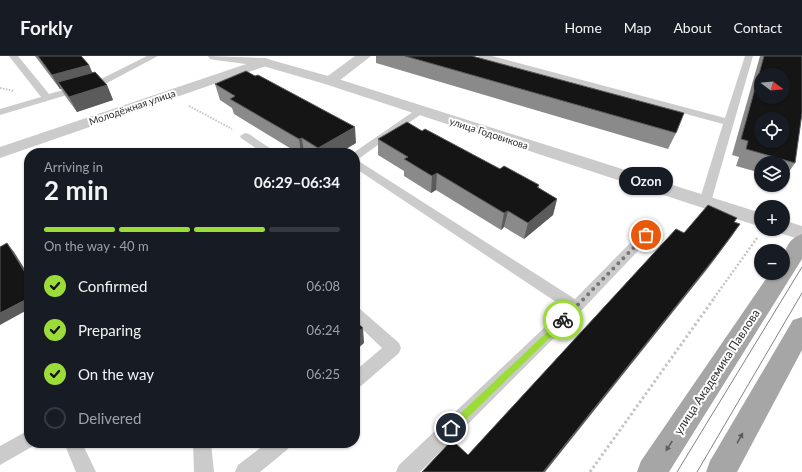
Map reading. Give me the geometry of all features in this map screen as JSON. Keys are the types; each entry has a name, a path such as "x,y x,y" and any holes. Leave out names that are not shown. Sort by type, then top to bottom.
{"main road":[{"name":"улица Академика Павлова","path":"790,260 802,242"},
{"name":"улица Академика Павлова","path":"652,472 777,280"},
{"path":"721,472 802,327"}],"street":[{"name":"улица Годовикова","path":"215,56 264,62 330,81 704,202 754,225"},
{"path":"330,81 364,56"},
{"name":"Молодёжная улица","path":"0,153 264,62"},
{"path":"790,229 802,233"}],"lane":[{"path":"13,56 46,97"},
{"path":"0,112 46,97 104,81 154,56"},
{"path":"482,56 729,122"},
{"path":"704,202 749,56"},
{"path":"360,152 420,110"},
{"path":"245,136 263,148"},
{"path":"360,166 576,307"},
{"path":"406,472 576,307 646,235"},
{"path":"360,318 393,348 360,377"},
{"path":"0,456 24,442"},
{"path":"75,448 86,472"},
{"path":"202,448 204,472"},
{"path":"245,472 276,448"}],"path":[{"path":"188,106 245,136"},
{"path":"590,472 754,236"}],"building":[{"path":"38,56 81,56 89,65 52,75"},
{"path":"405,56 472,56 684,113 676,133"},
{"path":"764,56 802,56 802,113 795,163 790,162 790,156 770,156 746,149 748,141 741,139 754,92 754,104 790,104 790,68 761,68"},
{"path":"246,71 255,76 258,75 355,127 318,148 302,138 299,139 230,99 235,96 215,84"},
{"path":"95,72 107,85 69,97 58,82"},
{"path":"407,122 422,131 425,129 500,169 504,166 539,185 537,187 557,199 528,223 508,211 504,213 437,173 432,176 404,159 408,157 378,139"},
{"path":"708,205 737,218 734,222 740,224 543,472 422,472 452,440 468,455 676,229 684,233"},
{"path":"7,243 24,271 24,301 0,313 0,247"}],"tram line":[{"path":"677,472 802,267"},
{"path":"697,472 802,293"}],"way so far":[{"path":"563,320 646,235"}],"place":[{"name":"Ozon","path":"646,235"}],"route":[{"path":"451,428 563,320"}]}
